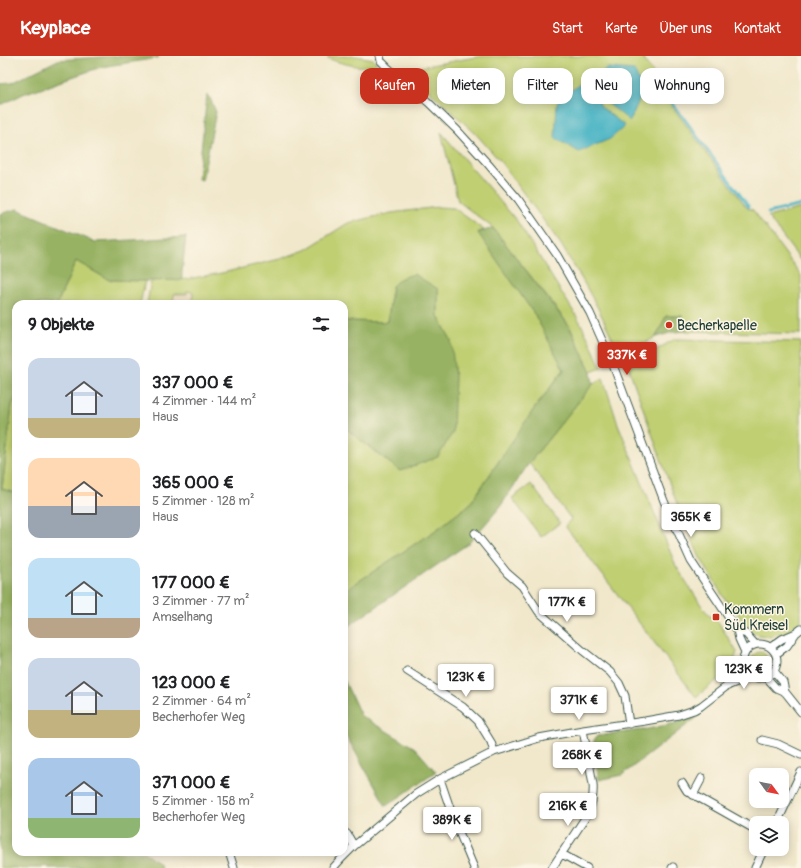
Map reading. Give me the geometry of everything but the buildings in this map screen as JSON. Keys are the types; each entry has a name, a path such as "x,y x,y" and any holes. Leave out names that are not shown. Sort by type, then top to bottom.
{"street":[{"path":"381,59 388,68 428,102 457,130 488,164 518,199 557,255 590,313 610,358 664,501 691,561 736,630 745,652"},
{"path":"475,533 507,573 522,586 539,612 582,650 610,672 619,683 625,696 629,724"},
{"path":"736,630 746,634 755,644"},
{"path":"771,647 782,639 798,631"},
{"path":"776,654 787,646 798,631"},
{"path":"761,643 771,647 776,654 777,663 774,672 766,677 757,678 748,674 743,661 745,652 748,648 755,644 761,643"},
{"path":"348,852 376,826 416,794 440,779 494,752 539,738 679,715 694,710 727,686 744,666"},
{"path":"407,671 463,708 478,721 491,742 494,752"},
{"path":"774,672 783,682 785,692 801,712"},
{"path":"727,686 739,681 748,674"},
{"path":"766,677 776,688 785,692"},
{"path":"552,868 589,812 592,803 593,784 583,730"},
{"path":"762,740 778,744 801,755"},
{"path":"780,816 801,772"},
{"path":"693,795 702,778"},
{"path":"440,779 454,820 474,868"},
{"path":"682,783 687,791 693,795 749,826"},
{"path":"348,836 354,846"},
{"path":"562,854 588,868"},
{"path":"231,856 234,868"},
{"path":"334,868 344,856"},
{"path":"755,868 761,856"}],"shaded area":[{"path":"187,291 193,291 193,300 173,300 174,294 187,294"}],"green space":[{"path":"114,56 159,56 158,58 101,67 23,94 0,104 0,84 12,83 58,60"},
{"path":"330,56 356,56 373,59 377,63 366,66 352,65 327,58"},
{"path":"482,56 641,56 650,68 640,68 640,104 673,104 672,106 747,208 753,210 801,275 801,334 687,331 682,316 666,316 656,337 620,355 599,310 560,243 500,161 475,133 443,104 505,104 505,68 437,68 437,98 429,91 429,68 420,67"},
{"path":"207,95 210,98 216,112 202,180 198,179"},
{"path":"441,132 517,221 580,322 601,368 591,372 569,325 493,228 458,201"},
{"path":"438,207 454,208 484,230 478,232 535,315 564,369 534,409 470,504 436,530 348,588 348,430 400,471 451,340 438,316 438,289 392,287 388,322 348,321 348,300 193,300 193,292 187,291 187,294 174,294 173,300 148,300 151,281 181,280 222,273 280,259 305,250 348,223 391,213"},
{"path":"801,208 801,261 768,217"},
{"path":"17,209 95,242 186,237 182,280 109,280 76,261 59,300 12,300 12,405 2,489 12,492 12,856 150,856 158,862 161,868 49,868 44,865 41,868 0,868 0,214"},
{"path":"493,228 569,326 591,373 593,384 529,463 500,507 469,543 348,626 348,588 436,530 470,504 534,409 564,370 535,315 478,233"},
{"path":"76,261 109,280 145,281 141,300 59,300"},
{"path":"414,274 438,289 438,316 451,340 455,377 453,432 438,457 400,471 348,430 348,321 388,322 392,286 401,278"},
{"path":"666,316 682,316 687,331 673,332 656,337"},
{"path":"675,339 801,342 801,621 782,636 780,633 770,637 753,632 724,598 699,556 674,496 628,366"},
{"path":"603,378 618,424 676,566 703,608 714,620 717,620 737,652 731,669 696,697 565,526 571,519 529,463 593,384"},
{"path":"12,405 12,492 2,489"},
{"path":"531,484 560,523 541,537 512,498"},
{"path":"757,652 763,652 768,657 766,666 763,668 757,668 752,663 752,657"},
{"path":"348,688 361,716 415,748 436,772 386,806 348,739"},
{"path":"695,715 696,718 622,775 599,780 594,752 594,740 597,736 648,729 676,723"}],"water":[{"path":"632,70 634,70 640,84 640,98 630,121 609,104 632,104"},
{"path":"581,82 581,104 600,104 601,107 625,126 610,139 579,152 555,138 557,104 573,104 573,89"}],"waterway":[{"path":"673,104 749,207"},
{"path":"768,213 801,205"}],"place":[{"name":"Becherkapelle","path":"669,325"},
{"name":"Kommern Süd Kreisel","path":"716,617"}]}
